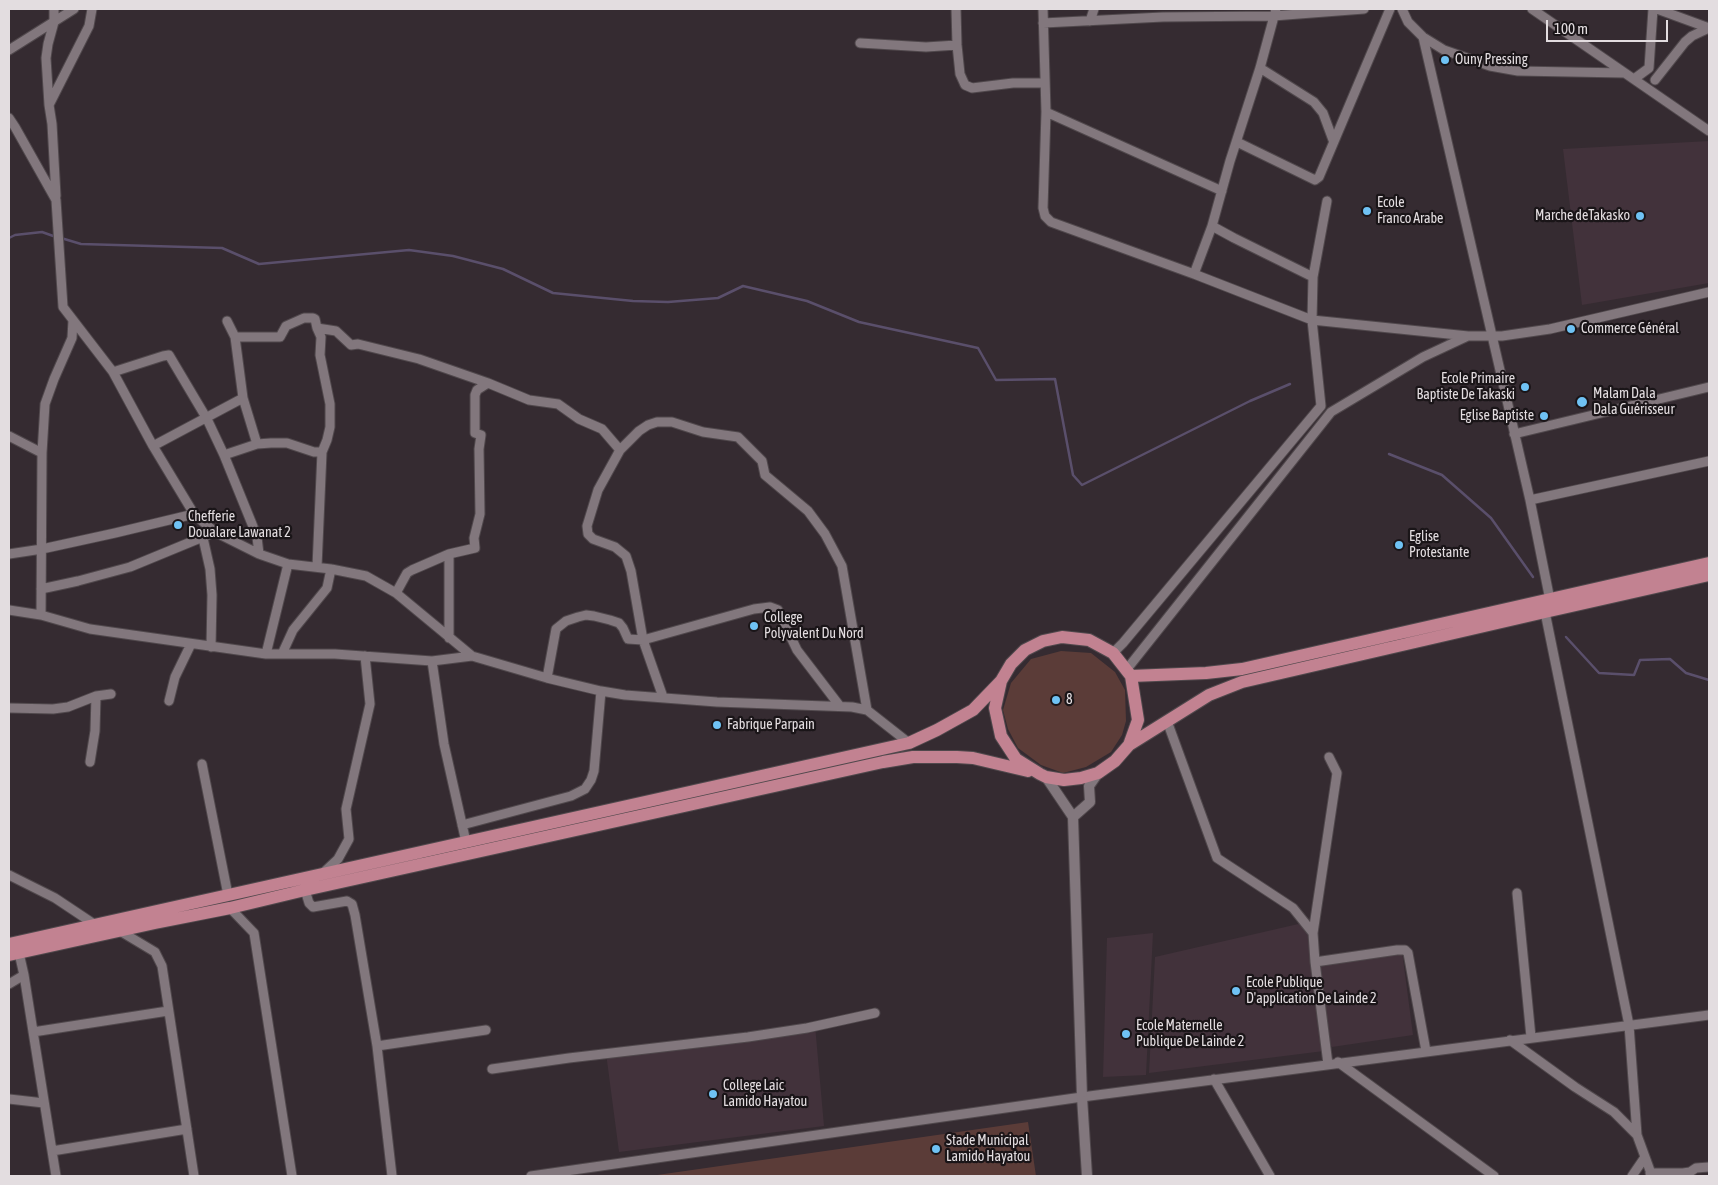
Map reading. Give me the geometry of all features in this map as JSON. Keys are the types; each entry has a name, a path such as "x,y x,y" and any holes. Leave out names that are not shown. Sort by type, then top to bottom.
{"main road":[{"path":"14,954 230,908 913,756 973,758 1064,780 1081,778 1098,773 1115,761 1129,745 1209,695 1242,682 1709,564"},
{"path":"1129,672 1206,673 1242,669 1547,606 1709,575"},
{"path":"9,944 909,743 973,710 1001,681 1011,664 1026,650 1043,641 1062,637 1089,640 1113,653 1129,672 1138,720 1129,745"},
{"path":"1001,681 995,708 1001,736 1016,759 1043,776"}],"street":[{"path":"54,9 54,22 46,58 63,307 113,372 153,446 194,514 214,532 259,554 288,564 331,569 366,576 420,611 472,656 547,678 601,691 717,702 839,706 867,710 909,743"},
{"path":"9,50 74,9"},
{"path":"49,105 89,26 92,9"},
{"path":"956,9 960,74 965,85 972,88 1013,83 1045,83"},
{"path":"1043,9 1046,112 1042,194 1045,216 1052,222 1312,320 1468,336 1522,334 1709,292"},
{"path":"1090,20 1094,9"},
{"path":"1043,23 1165,13 1364,9"},
{"path":"1237,142 1315,180 1322,172 1333,140 1390,9"},
{"path":"1402,9 1408,22 1424,37 1444,50 1490,66 1518,71 1624,73"},
{"path":"1532,9 1709,131"},
{"path":"1653,9 1650,68 1662,99"},
{"path":"1657,9 1709,28"},
{"path":"1194,274 1212,226 1230,161 1260,68 1274,12"},
{"path":"1654,80 1685,42 1692,36 1709,28"},
{"path":"1424,37 1530,500 1547,606 1629,1025 1637,1135 1651,1174 1683,1173 1690,1172 1696,1168 1709,1167"},
{"path":"860,44 926,47 957,45"},
{"path":"1260,68 1314,102 1323,113 1333,140"},
{"path":"1634,79 1650,68"},
{"path":"1046,112 1222,191"},
{"path":"9,118 56,200"},
{"path":"1113,653 1321,406 1312,320 1313,278 1327,201"},
{"path":"1212,226 1313,278"},
{"path":"235,337 280,337 286,326 310,317 315,319 321,337 320,355 330,404 330,427 322,452 317,568"},
{"path":"41,615 42,453 45,404 72,338 73,320"},
{"path":"227,321 235,337 243,398 257,444"},
{"path":"317,328 336,331 351,344 358,344 419,360 488,383 529,400 558,404 579,419 602,430 620,450"},
{"path":"1129,672 1331,412 1422,358 1468,336"},
{"path":"113,372 170,355 207,419 224,455 257,537 259,554"},
{"path":"396,594 407,573 412,570 450,554 475,548 474,538 480,514 478,449 481,435 475,433 475,395 476,390 488,383"},
{"path":"1514,434 1709,387"},
{"path":"153,446 207,419 243,398"},
{"path":"663,697 643,640 631,571 626,556 614,546 593,539 588,534 587,526 598,490 620,450 639,431 648,425 657,422 672,422 703,432 738,437 762,460 765,474 808,511 825,534 842,566 867,710"},
{"path":"9,436 42,453"},
{"path":"224,455 257,444 287,443 314,452 322,452"},
{"path":"1530,500 1709,461"},
{"path":"9,554 115,534 194,514"},
{"path":"41,589 130,567 214,532"},
{"path":"203,538 211,578 211,647"},
{"path":"449,638 450,554"},
{"path":"266,654 288,564"},
{"path":"282,654 293,630 327,588 331,569"},
{"path":"547,678 556,629 566,621 586,615 594,616 619,623 630,640 643,640 762,607 770,607 778,610 797,650 839,706"},
{"path":"9,610 41,615 90,629 266,654 364,656 432,662 472,656"},
{"path":"169,701 175,677 192,644"},
{"path":"323,874 338,858 349,839 346,809 370,704 364,656"},
{"path":"432,662 444,744 466,842"},
{"path":"462,825 571,796 585,790 594,771 601,691"},
{"path":"9,708 53,709 68,707 96,696 111,694"},
{"path":"90,762 95,731 96,696"},
{"path":"1168,722 1216,858 1293,908 1313,933"},
{"path":"1328,1064 1313,933 1337,773 1329,757"},
{"path":"202,764 228,894"},
{"path":"1073,817 1090,802 1089,786 1098,773"},
{"path":"1043,776 1073,817 1082,1097 1087,1176"},
{"path":"9,876 55,898 94,924"},
{"path":"306,890 308,903 313,907 347,901 352,904 377,1046 392,1176"},
{"path":"1517,893 1531,1037"},
{"path":"230,908 254,933 292,1176"},
{"path":"120,931 155,952 162,966 194,1176"},
{"path":"1315,962 1405,950 1408,953 1426,1051"},
{"path":"14,954 24,975 56,1176"},
{"path":"9,984 24,975"},
{"path":"33,1032 168,1011"},
{"path":"492,1070 570,1058 748,1037 807,1028 875,1013"},
{"path":"532,1176 1082,1097 1338,1062 1709,1015"},
{"path":"377,1046 486,1030"},
{"path":"1510,1040 1575,1087 1614,1112 1637,1135"},
{"path":"1338,1062 1494,1176"},
{"path":"1214,1079 1270,1176"},
{"path":"9,1100 44,1103"},
{"path":"52,1151 187,1129"},
{"path":"1632,1176 1645,1157"}],"shaded area":[{"name":"Marche deTakasko","path":"1709,141 1709,283 1582,305 1563,149"},
{"path":"1061,651 1091,653 1115,672 1125,690 1126,721 1122,735 1111,752 1086,767 1063,773 1041,765 1018,748 1008,729 1003,710 1011,683 1031,659"},
{"path":"1307,922 1324,1051 1149,1073 1155,957"},
{"path":"1153,933 1146,1075 1103,1077 1107,938"},
{"path":"1402,951 1413,1035 1332,1047 1327,1040 1318,965"},
{"path":"815,1025 824,1126 619,1152 606,1053"},
{"name":"Stade Municipal Lamido Hayatou","path":"1028,1122 1036,1176 650,1176"}],"waterway":[{"path":"9,238 15,235 42,232 56,237"},
{"path":"61,238 81,244 222,248 259,264 409,250 453,256 503,269 553,293 633,301 668,302 718,298 743,286 807,301 859,322 978,348 996,380 1055,379 1073,475 1082,485 1250,401 1290,384"},
{"path":"1389,454 1442,475 1491,518 1533,577"},
{"path":"1566,637 1599,673 1634,675 1640,660 1670,659 1686,673 1709,680"}],"place":[{"name":"Ouny Pressing","path":"1445,60"},
{"name":"Ecole Franco Arabe","path":"1367,211"},
{"name":"Marche deTakasko","path":"1640,216"},
{"name":"Commerce Général","path":"1571,329"},
{"name":"Ecole Primaire Baptiste De Takaski","path":"1525,387"},
{"name":"Malam Dala Dala Guérisseur","path":"1582,402"},
{"name":"Eglise Baptiste","path":"1544,416"},
{"name":"Chefferie Doualare Lawanat 2","path":"178,525"},
{"name":"Eglise Protestante","path":"1399,545"},
{"name":"College Polyvalent Du Nord","path":"754,626"},
{"name":"8","path":"1056,700"},
{"name":"Fabrique Parpain","path":"717,725"},
{"name":"Ecole Publique D'application De Lainde 2","path":"1236,991"},
{"name":"Ecole Maternelle Publique De Lainde 2","path":"1126,1034"},
{"name":"College Laic Lamido Hayatou","path":"713,1094"},
{"name":"Stade Municipal Lamido Hayatou","path":"936,1149"}]}
